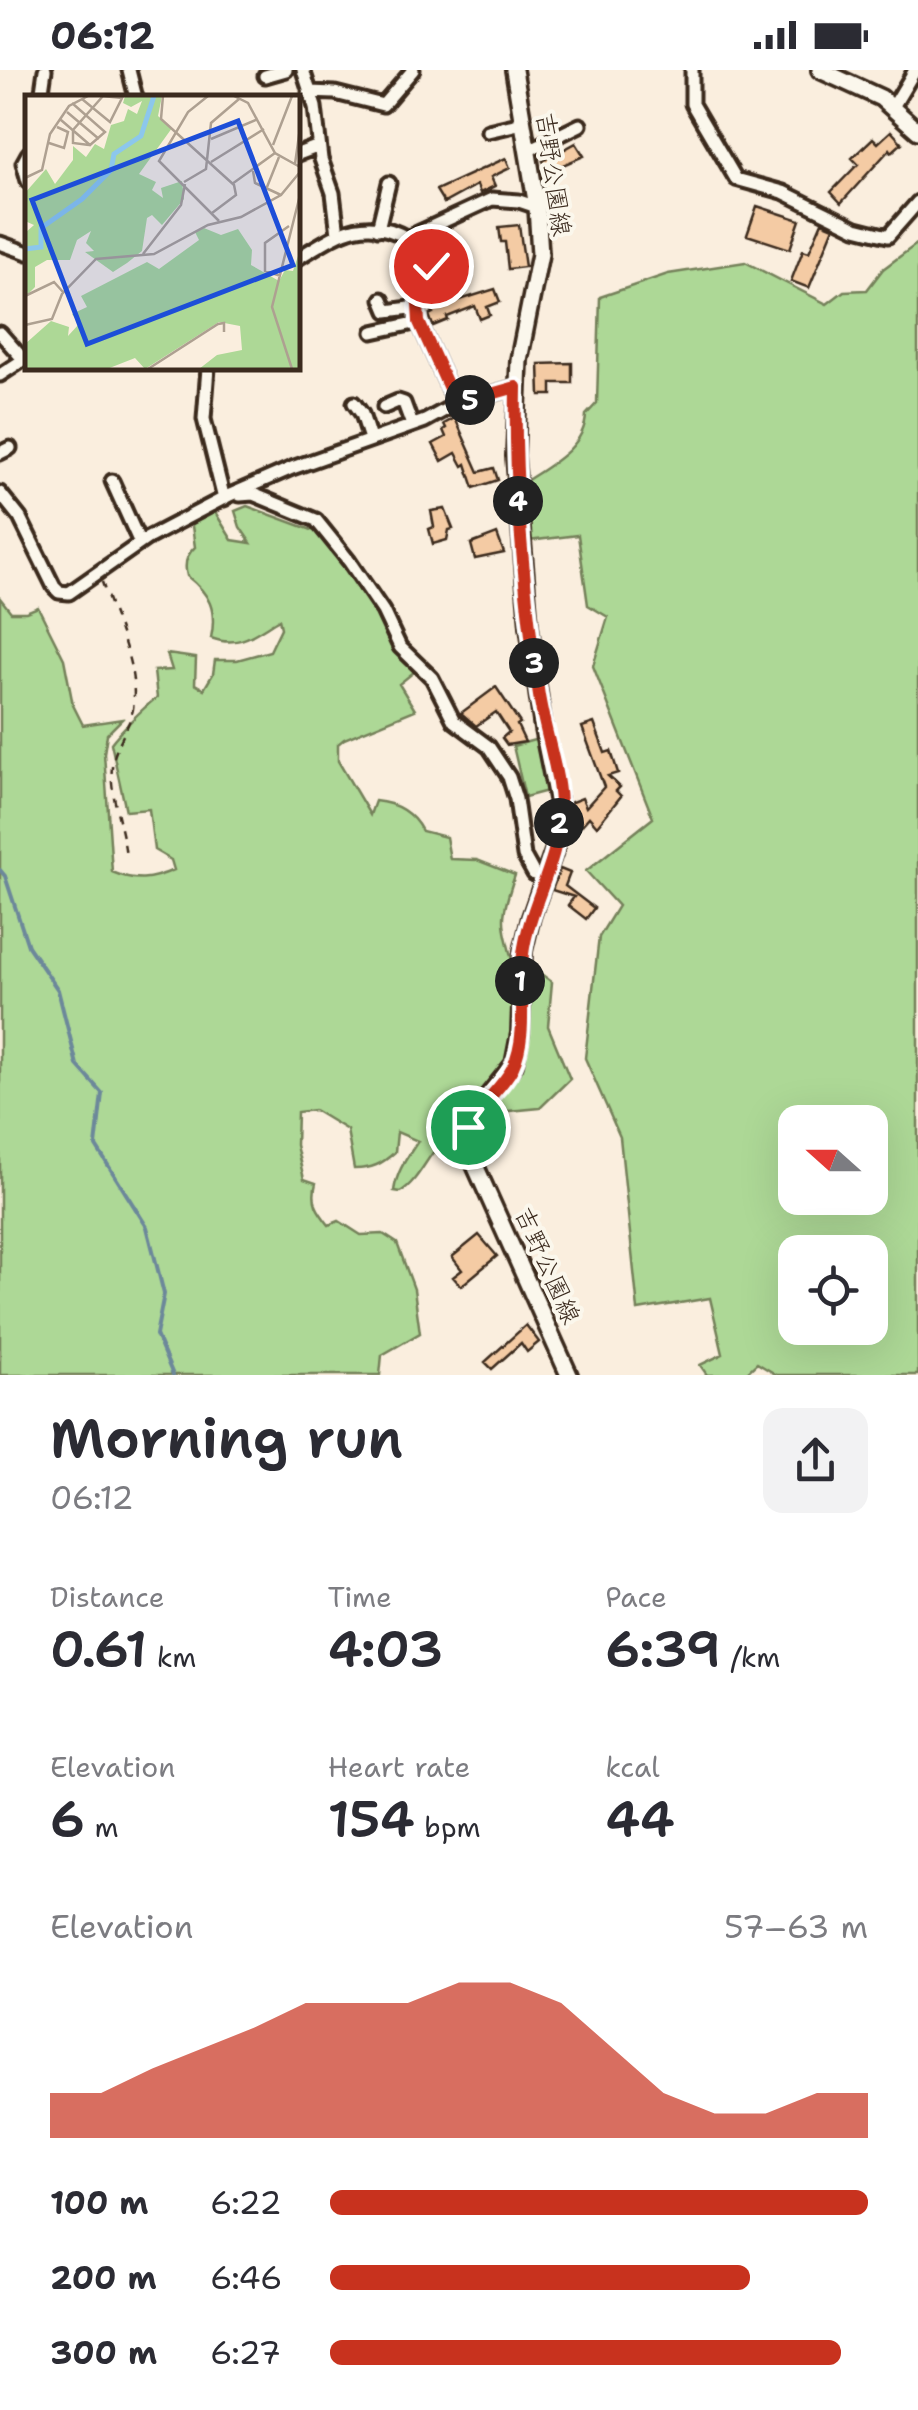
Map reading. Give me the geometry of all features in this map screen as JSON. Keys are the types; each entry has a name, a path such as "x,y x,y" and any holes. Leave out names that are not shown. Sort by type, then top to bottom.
{"main road":[{"name":"吉野公園線","path":"514,70 537,207 540,254 516,387 515,456 529,626 544,729 560,798 559,828 523,950 520,1033 514,1064 474,1115 465,1143 569,1375"},
{"path":"820,70 868,90 918,131"}],"street":[{"path":"41,95 45,70"},
{"path":"130,70 135,95"},
{"path":"265,76 286,70"},
{"path":"303,70 315,107 319,146 333,192 338,234"},
{"path":"309,92 336,93 383,105 413,70"},
{"path":"692,70 692,104 736,179 783,192 856,228 888,236 918,202"},
{"path":"893,107 915,70"},
{"path":"488,131 523,122"},
{"path":"528,151 580,125"},
{"path":"300,153 319,146"},
{"path":"378,229 389,183"},
{"path":"407,238 492,199 537,207"},
{"path":"300,257 350,227 378,229 407,238 415,251 419,322 456,404"},
{"path":"0,243 25,253"},
{"path":"416,272 436,264"},
{"path":"382,299 388,312 418,308"},
{"path":"372,332 419,322"},
{"path":"0,333 25,358 0,375"},
{"path":"208,370 204,419 227,497"},
{"path":"0,493 20,518 58,592 69,593 140,543 227,497 456,404 516,387"},
{"path":"384,407 398,401 404,403 412,425"},
{"path":"354,403 370,439"},
{"path":"112,481 140,543"},
{"path":"227,497 253,494 316,520 383,611 400,647 432,678 454,721 488,747 509,776 524,856 534,874 546,880"}],"path":[{"path":"98,572 128,658 133,688 132,711 112,763 112,786 126,858"}],"green space":[{"path":"918,243 918,1375 777,1375 757,1363 744,1375 707,1375 700,1365 723,1354 710,1298 638,1310 620,1137 585,1058 599,937 618,906 586,871 653,818 593,666 608,617 588,605 578,535 528,541 523,483 572,447 586,415 597,403 600,297 668,274 745,262 827,304 844,291 867,290 883,269"},
{"path":"247,506 320,533 332,551 356,573 414,672 399,684 415,710 344,739 338,744 338,761 370,815 375,801 396,806 422,831 446,837 450,859 477,860 515,875 504,922 514,969 537,971 552,982 548,1026 570,1079 540,1108 467,1115 400,1192 394,1191 397,1177 418,1141 397,1132 395,1152 381,1163 354,1169 347,1130 314,1110 297,1112 296,1145 304,1179 316,1183 315,1201 321,1215 329,1225 339,1221 361,1235 383,1234 397,1243 414,1289 420,1333 382,1355 380,1375 0,1375 0,598 11,612 38,607 64,659 73,705 83,725 122,719 107,734 104,753 112,872 150,878 174,870 171,860 154,850 149,809 126,811 111,743 157,698 154,671 172,670 167,654 196,658 195,684 204,689 213,674 215,660 237,660 270,651 281,628 279,619 239,641 211,638 210,603 186,572 188,557 195,547 191,519 212,507 232,540 251,543 235,511"},
{"path":"538,739 551,790 525,797 513,746"}],"building":[{"path":"891,131 902,143 892,152 890,149 841,203 831,192 858,164 852,158 873,138 878,143"},
{"path":"576,143 584,156 549,171 543,161"},
{"path":"506,158 510,168 491,177 495,186 480,193 477,185 444,203 436,190"},
{"path":"757,206 800,220 790,249 747,235"},
{"path":"822,222 834,227 809,288 791,281 803,250 809,252"},
{"path":"519,225 525,267 508,269 499,227"},
{"path":"495,289 500,302 487,307 490,315 480,319 475,306 433,326 431,309"},
{"path":"572,363 572,383 552,383 552,395 540,395 539,364"},
{"path":"455,418 479,472 494,468 498,480 474,488 466,464 463,466 456,453 442,461 433,444 446,437 444,424"},
{"path":"445,509 453,529 449,530 447,540 433,544 429,529 434,527 431,511"},
{"path":"497,534 504,553 475,559 471,544"},
{"path":"496,687 520,723 517,725 525,742 507,745 502,738 509,732 496,712 476,726 461,713"},
{"path":"594,723 605,753 611,751 618,773 608,776 620,787 616,791 621,796 597,826 589,817 582,825 569,803 582,798 586,807 604,787 582,727"},
{"path":"560,869 570,873 565,886 594,908 586,919 568,905 574,897 552,890"},
{"path":"479,1235 497,1256 461,1286 453,1277 462,1270 452,1257"},
{"path":"526,1325 539,1342 527,1352 521,1343 492,1369 485,1362"}],"waterway":[{"path":"0,870 28,946 58,990 77,1065 102,1093 96,1146 147,1227 164,1294 156,1335 173,1375"}],"route":[{"path":"431,266 416,272 419,322 456,404 516,387 518,516 529,626 544,729 560,798 556,848 530,918 523,950 518,1051 507,1076 468,1127"}]}
